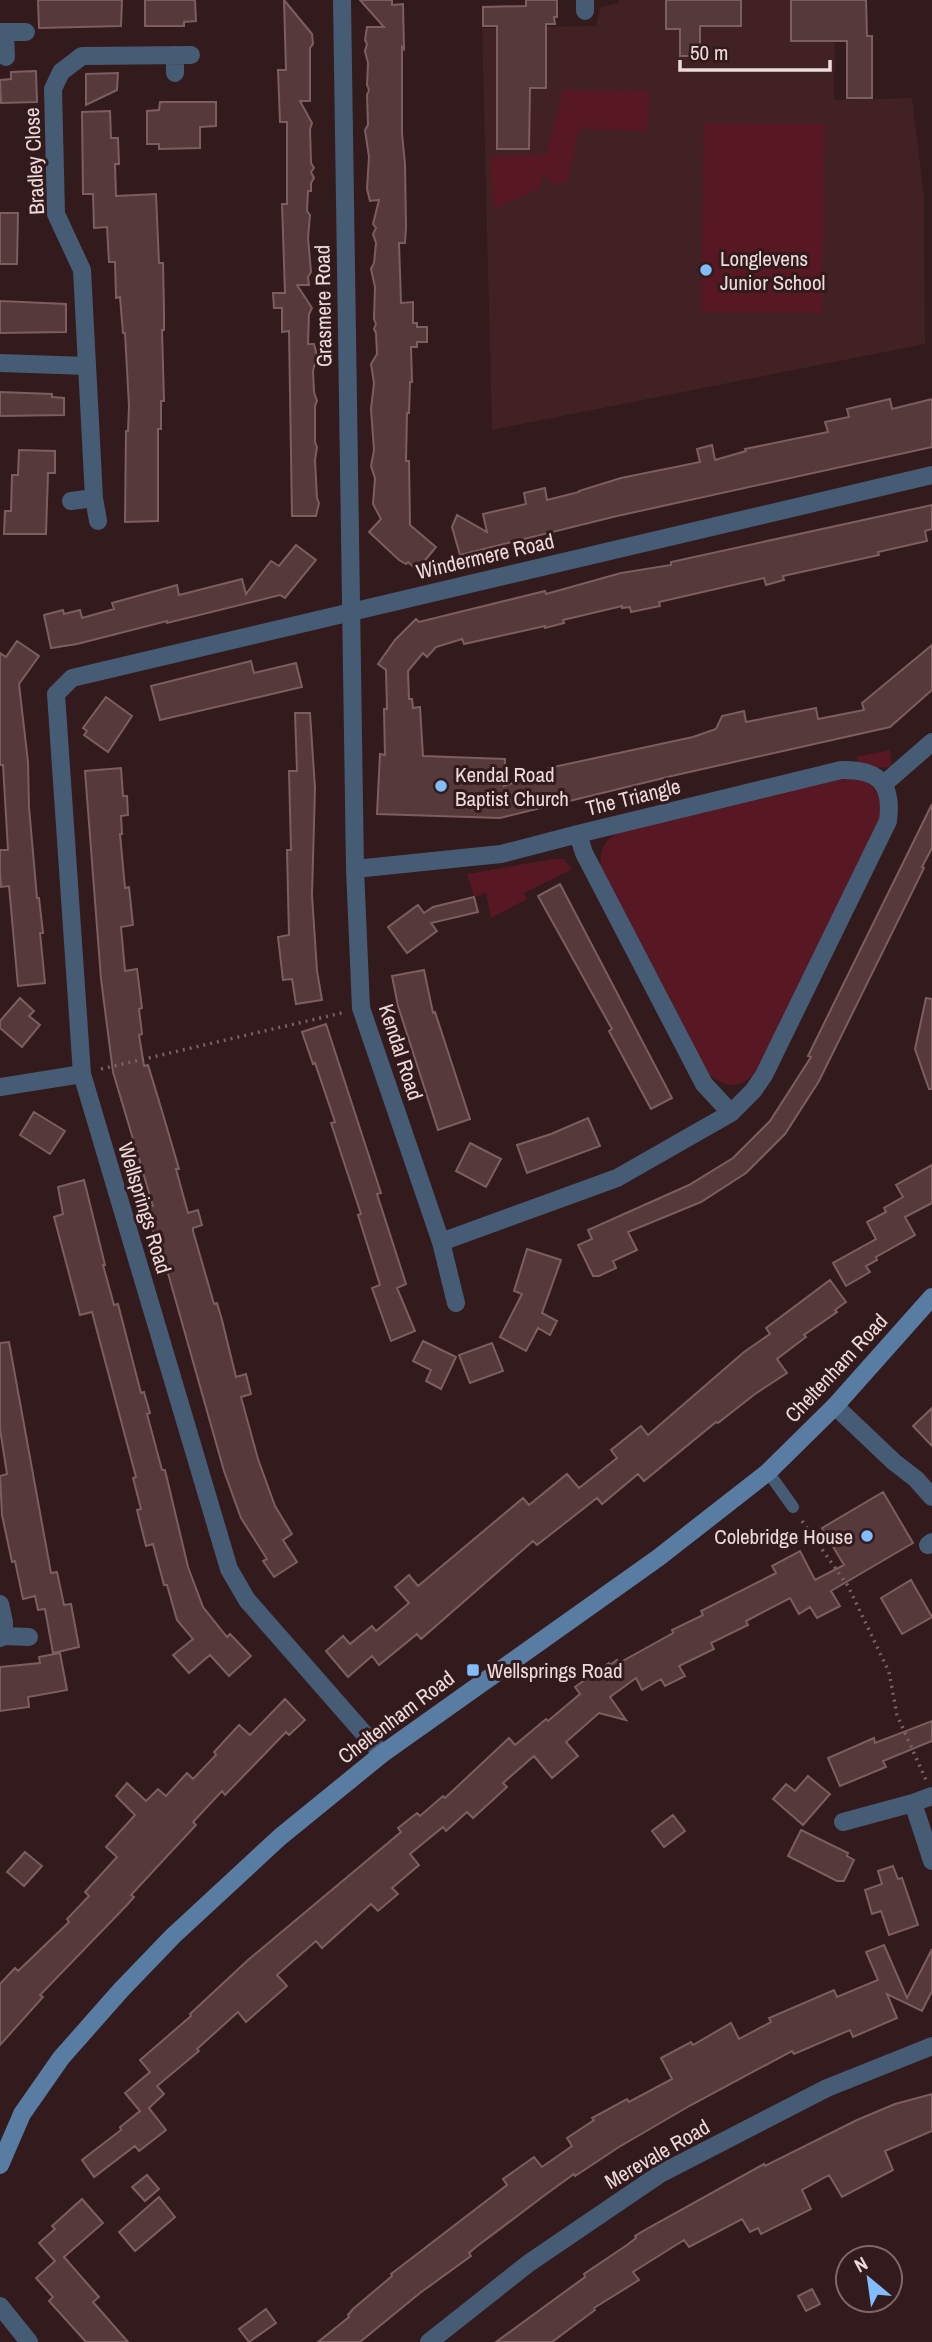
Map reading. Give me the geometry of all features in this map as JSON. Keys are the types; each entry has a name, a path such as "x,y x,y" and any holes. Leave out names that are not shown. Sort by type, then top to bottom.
{"main road":[{"name":"Cheltenham Road","path":"0,2165 22,2114 53,2070 121,1990 173,1936 280,1837 382,1754 658,1558 768,1472 835,1406 932,1297"}],"street":[{"name":"Grasmere Road","path":"342,0 351,611"},
{"path":"6,57 3,32 26,32"},
{"name":"Bradley Close","path":"98,521 94,498 82,270 56,214 53,89 61,72 82,56 183,55 175,73"},
{"path":"0,363 87,366"},
{"name":"Windermere Road","path":"56,694 72,678 932,475"},
{"path":"71,501 94,498"},
{"name":"Kendal Road","path":"351,611 355,869 361,1008 441,1242 456,1303"},
{"name":"Wellsprings Road","path":"56,694 82,1074 229,1569 247,1600 382,1754"},
{"path":"441,1242 617,1178 731,1113 753,1091 764,1075 888,821 890,804 885,783 932,742"},
{"name":"The Triangle","path":"731,1113 704,1084 584,853 578,834 841,770 857,769 885,783"},
{"path":"355,869 501,854 578,834"},
{"path":"0,1087 82,1074"},
{"path":"835,1406 894,1462 916,1479 932,1497"},
{"path":"0,1604 4,1622 2,1637 29,1637"},
{"path":"843,1822 913,1803 930,1790"},
{"path":"913,1803 932,1861"},
{"name":"Merevale Road","path":"429,2342 528,2263 660,2174 827,2088 932,2046"},
{"path":"0,2306 29,2342"}],"lane":[{"path":"768,1472 793,1507"}],"path":[{"path":"82,1074 361,1008"},
{"path":"793,1507 848,1586 889,1672 897,1715 930,1790"}],"shaded area":[{"name":"Longlevens Junior School","path":"619,0 835,0 834,100 912,98 924,196 925,344 492,430 482,28 596,26 601,7 619,3"},
{"path":"563,90 649,91 648,131 579,129 567,183 554,184 542,173 540,188 494,209 490,157 546,154"},
{"path":"704,123 825,124 822,313 701,312"},
{"path":"890,750 892,767 876,768 858,762 856,757"},
{"path":"845,777 863,781 875,789 880,803 879,822 763,1063 743,1082 736,1085 722,1083 705,1071 601,869 604,845 622,830"},
{"path":"564,859 572,869 524,893 527,899 491,918 486,893 474,897 467,874"}],"building":[{"path":"38,0 122,0 121,26 39,28"},
{"path":"145,0 195,0 196,21 184,22 184,26 145,26"},
{"path":"284,0 312,34 313,44 310,48 310,101 300,101 312,123 311,163 314,168 311,172 314,178 311,191 308,191 307,211 310,215 308,238 311,272 308,277 309,285 297,285 312,308 309,314 308,344 314,344 317,356 313,371 317,401 315,460 319,503 316,516 292,516 289,331 282,332 282,308 274,308 273,293 285,293 282,204 287,204 287,122 280,122 278,70 286,70"},
{"path":"360,0 392,0 392,5 403,4 402,133 406,227 405,243 399,243 401,303 413,302 413,323 417,323 417,327 427,327 427,342 417,342 417,347 411,347 412,382 407,413 406,461 409,461 410,525 436,547 417,570 408,562 406,564 399,560 369,532 381,519 373,504 375,478 371,466 374,450 371,409 374,383 371,364 377,354 374,329 375,287 371,269 376,243 373,234 376,228 373,224 379,200 370,201 367,189 369,157 365,130 368,125 369,90 365,40 367,27 384,27"},
{"path":"526,0 557,0 555,24 546,24 546,88 530,88 529,149 497,149 497,26 483,26 483,7 526,6"},
{"path":"666,0 741,0 741,26 700,26 700,56 680,56 680,29 666,29"},
{"path":"791,0 866,0 867,36 872,36 872,98 847,98 847,41 791,41"},
{"path":"36,71 37,102 1,103 0,80 11,79 11,72"},
{"path":"118,73 117,90 86,105 86,74"},
{"path":"160,102 216,102 216,126 200,127 200,148 159,149 159,144 147,144 147,111 159,110"},
{"path":"110,111 111,138 118,138 119,164 115,164 116,196 156,194 159,263 163,263 164,309 164,401 161,401 161,429 158,429 158,521 125,522 126,431 129,406 125,333 120,297 116,298 115,262 109,262 107,227 94,228 93,194 83,194 82,112"},
{"path":"0,213 18,213 17,264 0,264"},
{"path":"0,301 66,304 66,332 0,333"},
{"path":"0,392 52,394 52,397 64,398 64,415 0,416"},
{"path":"890,399 892,409 932,399 932,447 617,516 460,555 452,527 457,515 487,532 483,514 526,504 524,493 545,488 547,500 621,478 700,462 697,449 712,445 715,460 746,451 745,449 828,432 825,422 849,417 847,409"},
{"path":"19,450 55,451 55,473 48,473 46,534 4,534 5,511 11,511 12,475 18,475"},
{"path":"932,505 932,529 925,531 927,541 878,552 879,555 783,576 784,580 766,585 764,578 659,602 660,606 631,612 630,607 622,606 563,620 564,623 545,628 464,644 462,639 436,647 427,657 423,653 408,671 409,699 412,699 413,708 420,707 423,756 505,759 504,786 550,771 549,768 693,737 716,729 722,716 744,711 746,722 816,708 818,719 864,710 862,703 932,645 932,690 890,727 500,818 377,814 380,754 385,755 384,709 387,709 386,670 378,664 395,640 416,619 419,622 545,591 546,594 621,573 671,565 671,562"},
{"path":"296,545 316,560 285,598 280,595 51,648 44,615 63,610 64,614 80,610 82,618 114,609 112,603 177,585 179,595 242,579 246,594 271,561 279,566"},
{"path":"17,641 39,656 19,684 28,762 37,898 43,933 40,933 45,983 18,986 9,886 1,887 0,871 0,850 8,850 3,765 0,765 0,653 6,657"},
{"path":"251,661 254,673 296,663 302,687 160,720 151,686"},
{"path":"106,697 132,716 108,752 84,735 87,731 83,728"},
{"path":"295,713 310,713 315,788 312,895 317,971 322,1000 296,1004 292,979 283,980 278,937 289,935 289,771 297,771"},
{"path":"121,768 123,796 127,796 128,815 121,816 120,834 125,888 129,887 133,925 121,927 125,971 137,969 142,1008 139,1009 142,1034 139,1035 144,1066 148,1065 162,1111 179,1169 176,1169 188,1213 198,1210 202,1225 193,1228 193,1231 214,1304 217,1303 236,1377 246,1374 251,1394 241,1397 258,1459 275,1506 292,1534 283,1540 297,1562 274,1577 263,1561 267,1559 241,1518 224,1471 158,1238 156,1239 151,1225 154,1224 149,1207 153,1206 113,1072 101,979 85,771"},
{"path":"932,804 932,848 922,867 924,868 819,1081 785,1134 746,1173 701,1202 628,1232 637,1250 613,1261 616,1268 593,1276 578,1245 592,1239 588,1230 689,1185 733,1158 770,1121 811,1057 808,1056"},
{"path":"560,884 672,1098 651,1109 609,1031 612,1029 538,896"},
{"path":"474,897 478,912 431,923 437,931 407,953 388,927 418,905 424,913 433,907"},
{"path":"424,970 433,1013 435,1012 470,1119 438,1130 398,1006 392,976"},
{"path":"20,998 34,1011 29,1016 40,1025 22,1047 0,1028 0,1021"},
{"path":"926,998 932,999 932,1089 929,1089 915,1049"},
{"path":"326,1024 381,1193 377,1194 406,1284 397,1288 415,1331 391,1341 372,1288 380,1285 358,1215 361,1214 331,1123 335,1122 302,1032"},
{"path":"34,1112 65,1131 50,1154 20,1135"},
{"path":"588,1118 600,1146 527,1173 517,1145"},
{"path":"470,1143 501,1159 486,1187 456,1171"},
{"path":"932,1165 932,1203 905,1217 915,1235 876,1257 877,1260 866,1266 870,1272 846,1286 833,1263 876,1239 867,1222 886,1212 884,1208 903,1197 896,1185"},
{"path":"84,1180 103,1265 114,1305 118,1304 141,1393 144,1392 150,1413 147,1414 162,1470 165,1470 188,1567 203,1607 227,1637 230,1634 251,1656 229,1676 210,1655 189,1673 173,1655 193,1639 177,1620 153,1544 146,1546 137,1510 141,1509 133,1478 136,1477 92,1312 80,1315 54,1217 63,1214 58,1187"},
{"path":"527,1249 561,1260 542,1313 557,1321 550,1335 538,1328 526,1351 500,1337 522,1294 514,1291"},
{"path":"830,1280 846,1302 777,1359 787,1373 716,1422 644,1481 638,1474 602,1504 597,1498 537,1545 533,1541 421,1639 417,1634 379,1665 372,1656 348,1677 326,1651 343,1636 350,1644 372,1626 376,1631 409,1603 395,1587 409,1575 418,1586 523,1498 529,1505 567,1474 579,1488 617,1458 611,1450 641,1426 648,1435 744,1352 770,1334 766,1328"},
{"path":"423,1341 456,1357 441,1389 426,1381 431,1370 413,1361"},
{"path":"9,1342 51,1573 57,1572 64,1605 71,1604 79,1647 53,1653 45,1609 38,1610 35,1596 23,1599 2,1515 0,1476 7,1474 0,1429 0,1343"},
{"path":"492,1343 503,1371 470,1383 459,1355"},
{"path":"932,1408 932,1446 913,1426"},
{"path":"883,1492 913,1543 831,1591 840,1606 817,1618 810,1607 799,1614 790,1598 746,1621 748,1625 711,1643 714,1649 679,1666 685,1676 665,1686 661,1679 642,1690 636,1678 610,1697 626,1720 599,1713 566,1742 578,1756 552,1778 534,1756 503,1783 507,1787 473,1818 467,1812 446,1831 443,1827 410,1854 419,1865 392,1888 398,1894 378,1911 371,1904 322,1948 316,1941 277,1975 287,1986 246,2022 238,2012 197,2049 199,2051 157,2086 164,2094 149,2108 166,2130 139,2151 135,2146 94,2177 82,2160 121,2130 120,2127 140,2111 125,2093 150,2072 140,2060 191,2016 190,2014 248,1960 401,1832 398,1828 417,1813 420,1816 443,1796 445,1798 509,1738 515,1745 546,1719 548,1721 580,1694 575,1687 609,1663 610,1665 617,1660 619,1663 673,1633 672,1630 703,1615 701,1611 776,1573 772,1566 800,1551 815,1580 844,1565 822,1528"},
{"path":"911,1580 932,1617 902,1634 881,1598"},
{"path":"60,1653 67,1690 28,1697 29,1707 0,1711 0,1667 40,1663 39,1657"},
{"path":"285,1699 305,1720 289,1735 286,1732 225,1795 222,1791 193,1822 196,1825 131,1895 134,1897 40,1995 43,1997 0,2045 0,1984 15,1968 18,1971 69,1922 67,1919 89,1896 85,1892 117,1857 106,1847 135,1815 116,1796 127,1783 146,1801 158,1789 166,1796 187,1773 193,1779 239,1725 250,1735"},
{"path":"932,1721 932,1741 883,1761 886,1767 840,1786 828,1758 874,1738 875,1743"},
{"path":"808,1776 830,1794 803,1825 773,1799 786,1784 795,1791"},
{"path":"673,1815 685,1831 664,1847 652,1831"},
{"path":"801,1830 848,1853 847,1856 854,1860 844,1881 837,1881 788,1856"},
{"path":"25,1852 42,1866 24,1886 7,1872"},
{"path":"893,1866 898,1879 902,1878 918,1925 889,1935 881,1911 872,1914 865,1890 882,1884 878,1871"},
{"path":"884,1945 907,1998 932,1949 932,1991 922,2011 887,1994 897,2018 853,2037 850,2030 794,2054 792,2051 691,2105 575,2176 574,2174 476,2247 469,2253 471,2256 360,2342 318,2342 349,2317 353,2309 392,2276 391,2274 507,2185 503,2179 534,2157 542,2167 572,2146 567,2138 594,2120 592,2118 672,2079 661,2058 691,2042 693,2045 731,2023 739,2039 771,2022 769,2018 834,1990 837,1997 878,1980 866,1952"},
{"path":"932,2094 932,2131 885,2151 893,2170 842,2197 829,2175 802,2190 811,2209 761,2234 758,2228 750,2232 742,2219 689,2247 684,2240 633,2272 639,2280 594,2308 595,2310 552,2342 496,2342 650,2227 764,2164 765,2166 857,2120 895,2104"},
{"path":"147,2175 159,2189 145,2201 132,2187"},
{"path":"159,2197 175,2217 135,2251 119,2232"},
{"path":"82,2199 103,2223 64,2257 99,2297 93,2302 128,2342 86,2342 49,2301 53,2297 36,2278 55,2261 39,2243 55,2229 52,2226"},
{"path":"812,2289 820,2304 806,2311 798,2296"},
{"path":"266,2309 276,2323 249,2342 239,2329"}],"place":[{"name":"Longlevens Junior School","path":"706,270"},
{"name":"Kendal Road Baptist Church","path":"441,786"},
{"name":"Colebridge House","path":"867,1536"},
{"name":"Wellsprings Road","path":"473,1670"}]}
